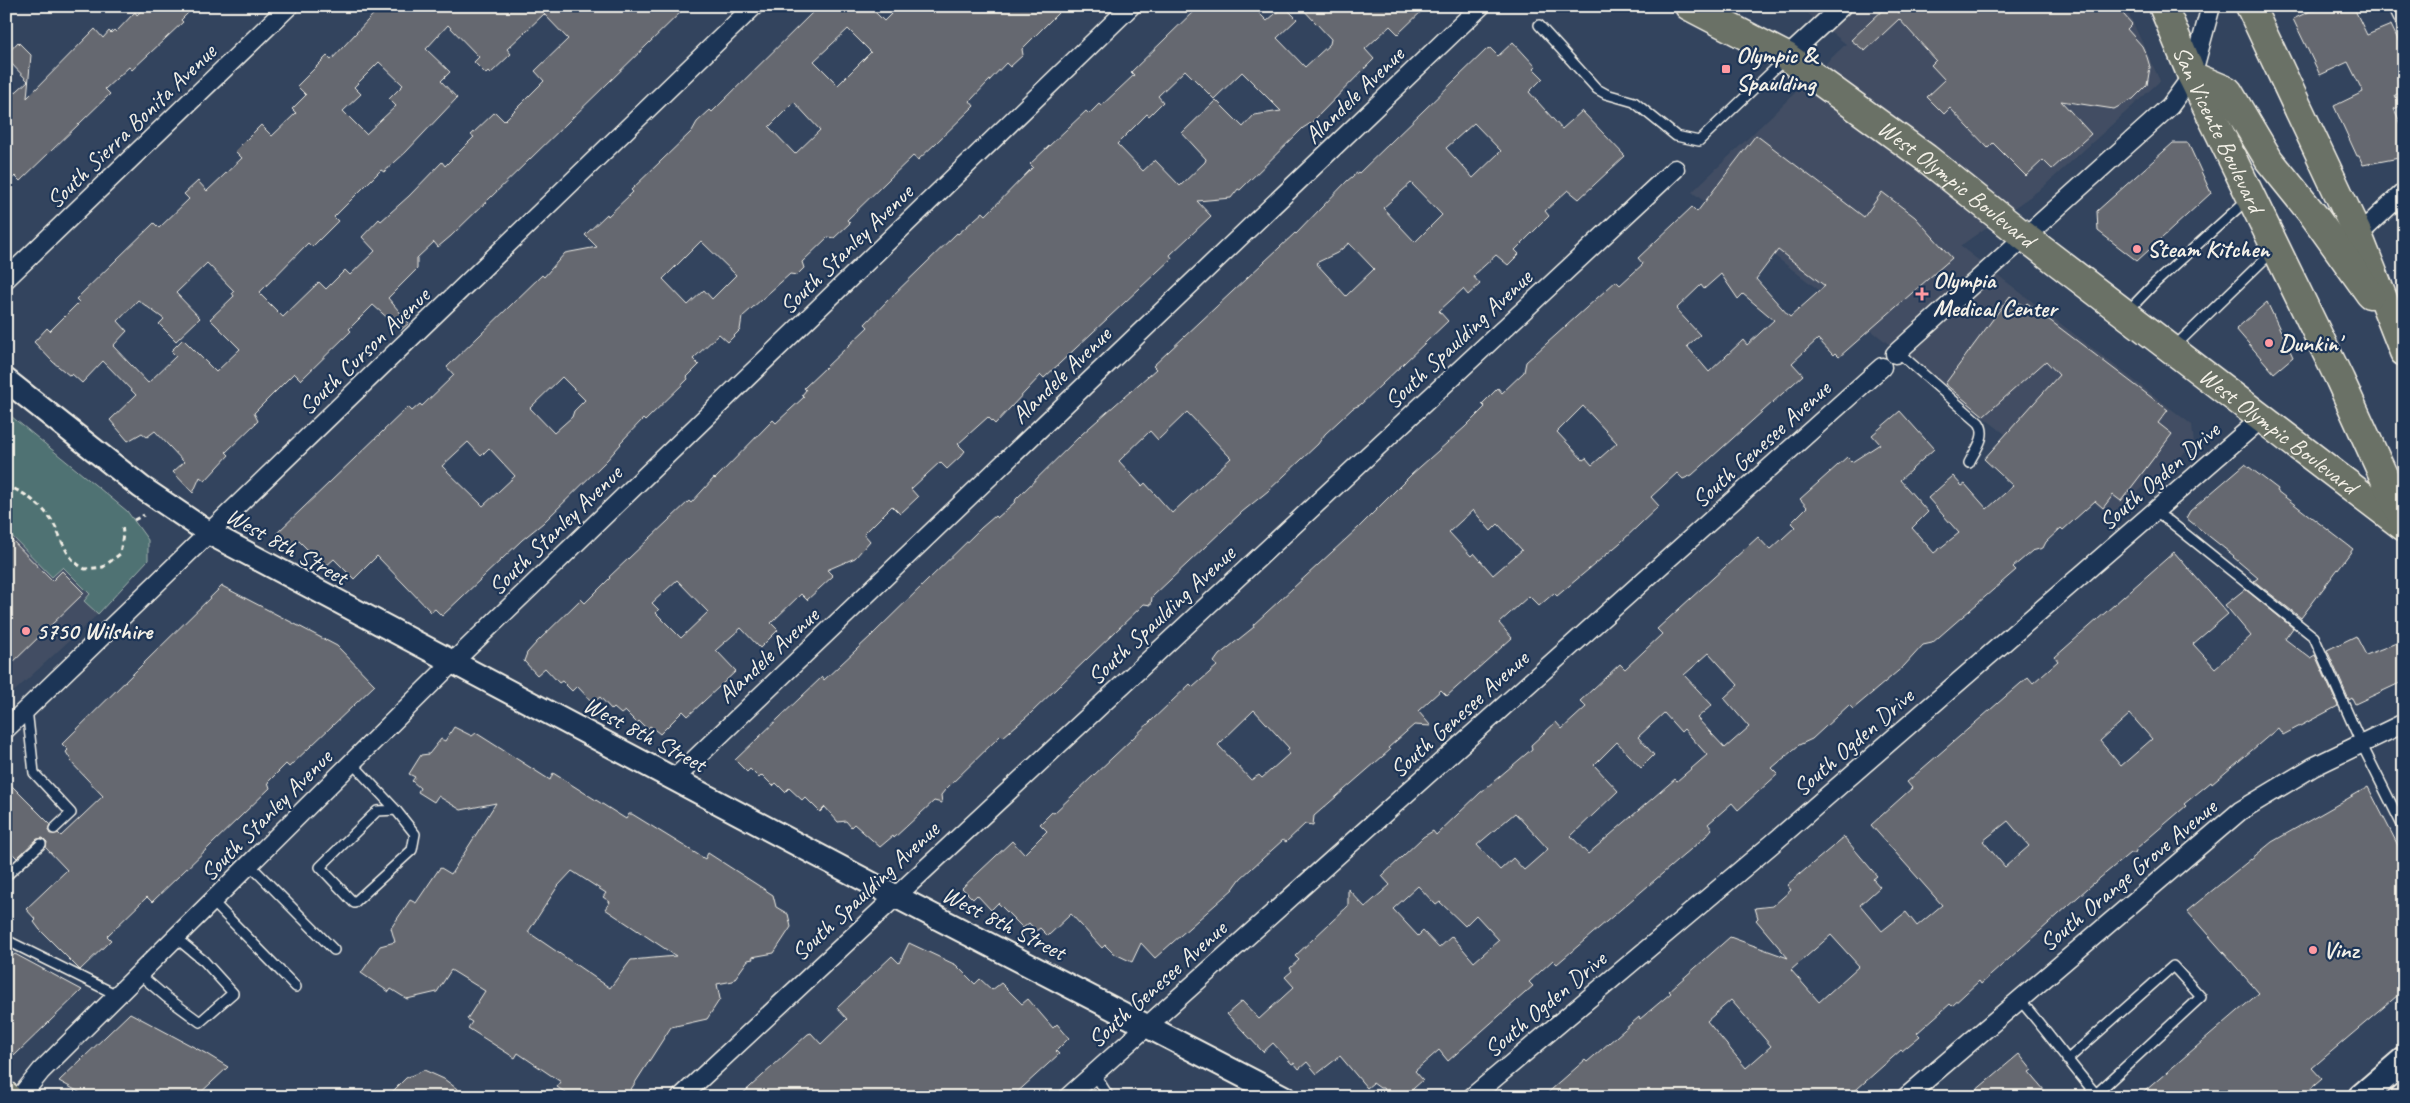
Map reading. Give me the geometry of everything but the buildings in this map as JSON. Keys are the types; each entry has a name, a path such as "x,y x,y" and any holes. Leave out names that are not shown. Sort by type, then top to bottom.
{"main road":[{"name":"West Olympic Boulevard","path":"1689,6 1787,57 1926,158 2025,238 2404,527"},
{"name":"San Vicente Boulevard","path":"2163,6 2192,76 2251,196 2274,250 2340,380 2404,521"},
{"path":"2250,6 2358,235 2390,322 2404,352"},
{"path":"2192,76 2228,91 2269,160 2315,217 2390,322"},
{"path":"2361,1097 2404,1060"}],"street":[{"name":"South Sierra Bonita Avenue","path":"6,279 289,6"},
{"name":"South Curson Avenue","path":"6,729 754,6"},
{"name":"South Stanley Avenue","path":"20,1097 42,1071 117,995 452,663 1131,6"},
{"name":"Alandele Avenue","path":"674,779 1481,6"},
{"path":"1787,57 1842,6"},
{"path":"1896,353 2170,106 2192,76 2211,6"},
{"name":"South Spaulding Avenue","path":"680,1097 1675,169"},
{"path":"2358,235 2404,192"},
{"name":"South Genesee Avenue","path":"1068,1097 1882,367"},
{"name":"West 8th Street","path":"6,380 141,487 209,534 894,896 1284,1097"},
{"name":"South Ogden Drive","path":"1472,1097 1772,844 2262,418"},
{"name":"South Orange Grove Avenue","path":"1906,1097 2240,811 2312,767 2404,723"}],"lane":[{"path":"2393,6 2404,29"},
{"path":"1539,25 1597,89 1606,94 1634,102 1676,136 1699,141 1787,57"},
{"path":"2125,314 2154,284 2251,196"},
{"path":"2172,349 2274,250"},
{"path":"1896,353 1979,422 1983,428 1984,434 1968,463"},
{"path":"2154,512 2169,521 2314,637 2361,743 2401,823"},
{"path":"27,709 34,773 71,814 54,829"},
{"path":"352,763 396,810 415,834 412,850 354,903 320,867 376,811 396,810"},
{"path":"6,876 41,844"},
{"path":"249,864 334,950"},
{"path":"212,901 296,987"},
{"path":"139,974 200,1022 233,993 204,961 176,938"},
{"path":"6,940 117,995"},
{"path":"2019,1000 2051,1036 2067,1060 2096,1094 2201,997 2173,966 2067,1060"},
{"path":"1094,1073 1109,1097"}],"path":[{"path":"6,485 16,489 41,508 51,519 70,558 85,569 103,567 120,554 123,534 122,524"}],"shaded area":[{"name":"Olympia Medical Center","path":"1794,6 2125,6 2160,81 2042,188 1960,246 2192,425 2194,445 2110,515 1692,192 1846,44 1806,12"},
{"name":"5750 Wilshire","path":"6,530 52,576 62,567 90,594 85,601 98,614 6,699"}],"green space":[{"path":"6,412 127,511 148,540 148,560 98,614 84,601 90,594 63,567 52,577 6,530"}],"place":[{"name":"Olympic & Spaulding","path":"1726,69"},
{"name":"Steam Kitchen","path":"2137,249"},
{"name":"Olympia Medical Center","path":"1922,294"},
{"name":"Dunkin'","path":"2269,343"},
{"name":"5750 Wilshire","path":"26,631"},
{"name":"Vinz","path":"2313,950"}]}
